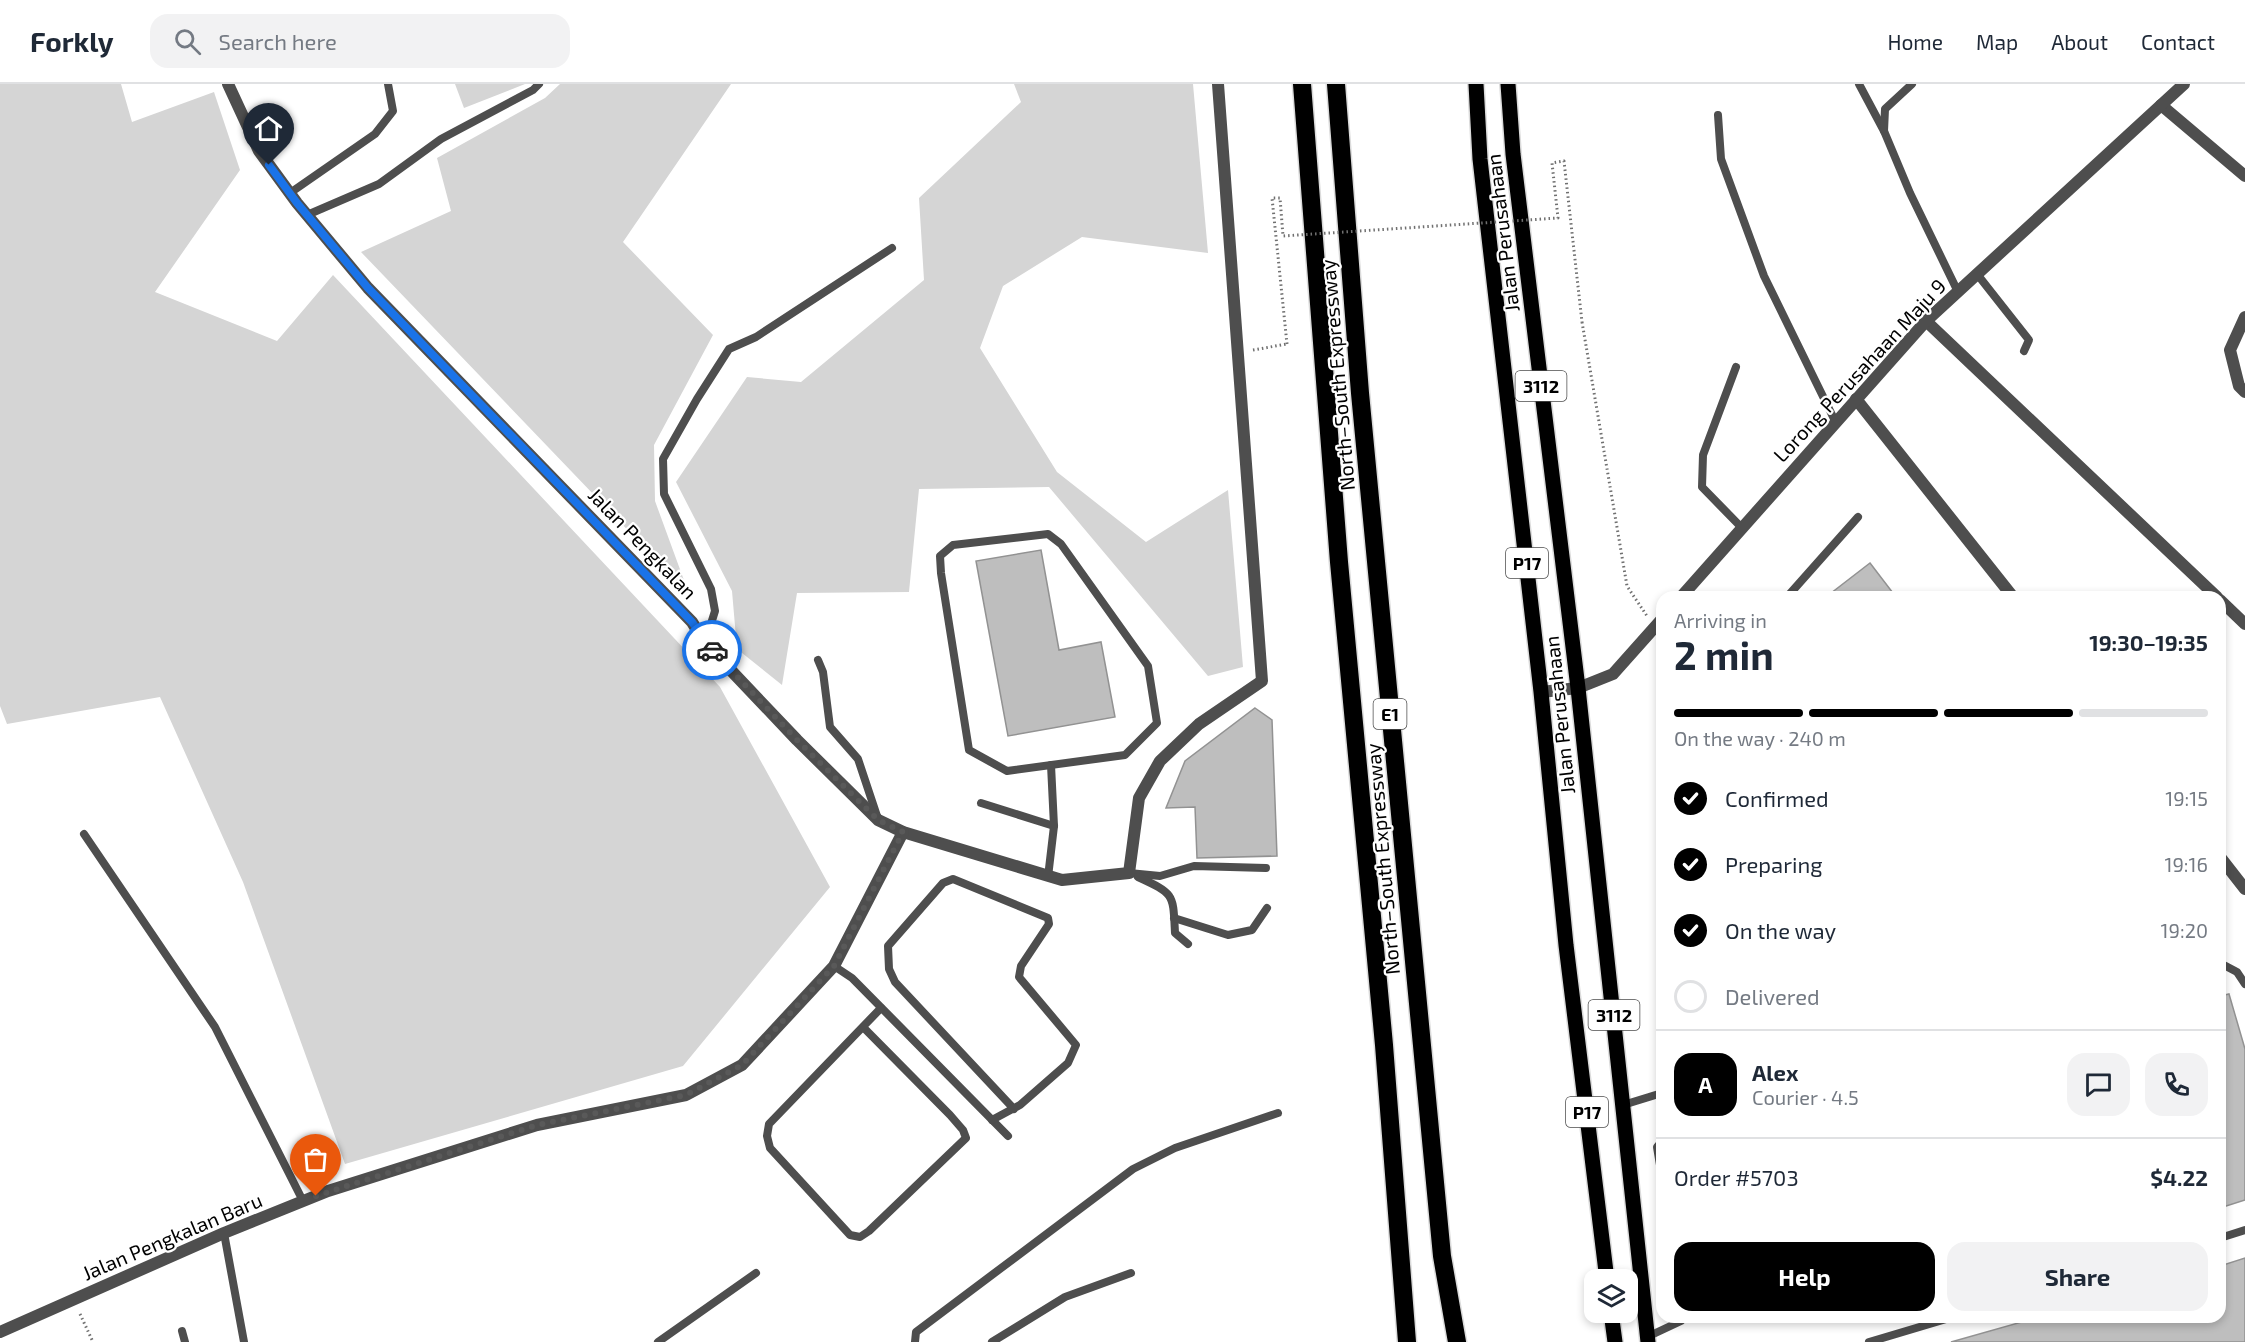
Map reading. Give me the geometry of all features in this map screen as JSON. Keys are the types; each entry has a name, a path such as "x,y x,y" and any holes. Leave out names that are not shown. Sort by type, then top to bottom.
{"highway":[{"name":"North–South Expressway","path":"1302,84 1340,573 1384,1045 1407,1342"},
{"name":"North–South Expressway","path":"1336,84 1360,393 1442,1256 1457,1342"}],"main road":[{"name":"Jalan Perusahaan","path":"1476,84 1480,159 1541,692 1566,945 1606,1269"},
{"name":"Jalan Perusahaan","path":"1508,84 1514,166 1578,688 1647,1339"},
{"path":"1612,1323 1615,1342"}],"street":[{"name":"Jalan Pengkalan","path":"228,84 259,152 368,288 692,622 705,643 797,740 878,820 903,832 1062,880 1129,873"},
{"path":"1129,873 1139,798 1160,761 1199,724 1262,681 1218,84"},
{"name":"Lorong Perusahaan Maju 9","path":"1686,591 1926,321 2184,84"},
{"path":"2161,105 2245,176"},
{"path":"2245,316 2230,350 2239,386 2245,392"},
{"path":"1926,321 2211,591"},
{"path":"1856,399 2008,591"},
{"path":"2226,606 2245,624"},
{"path":"1541,692 1578,688 1613,674 1656,625"},
{"name":"Jalan Pengkalan Baru","path":"0,1332 224,1233 328,1191 537,1125 686,1095 742,1065 834,966 903,832"},
{"path":"2226,865 2245,889"}],"lane":[{"path":"290,193 375,134 393,111 388,84"},
{"path":"307,214 379,184 441,139 533,90 539,84"},
{"path":"1859,84 1884,131 1910,193 1958,291"},
{"path":"1884,131 1885,109 1912,84"},
{"path":"1718,115 1721,159 1764,276 1836,423"},
{"path":"705,643 715,611 711,588 664,494 663,459 697,399 729,350 756,337 892,248"},
{"path":"1977,274 2029,340 2024,351"},
{"path":"1736,367 1703,455 1702,488 1742,528"},
{"path":"1791,591 1858,517"},
{"path":"1048,534 1061,544 1148,666 1157,723 1125,755 1051,765 1007,771 969,750 941,573 940,556 953,545 1048,534"},
{"path":"818,660 823,672 830,728 858,759 878,820"},
{"path":"1048,877 1054,826 1051,765"},
{"path":"981,803 1054,826"},
{"path":"84,834 215,1027 303,1202"},
{"path":"1129,873 1160,876 1194,866 1266,868"},
{"path":"1129,873 1157,886 1172,897 1175,911 1175,933 1188,944"},
{"path":"992,1120 1014,1109 1020,1105 1068,1063 1076,1046 1019,977 1021,966 1049,924 1048,918 952,879 943,883 888,946 889,969 895,982 1014,1109"},
{"path":"1174,918 1228,935 1252,930 1267,908"},
{"path":"834,966 852,978 1008,1136"},
{"path":"2226,966 2237,972 2245,984"},
{"path":"863,1027 950,1115 963,1130 966,1138 860,1237 849,1235 770,1148 767,1136 769,1124 881,1008"},
{"path":"1623,1105 1656,1095"},
{"path":"915,1342 916,1332 1132,1168 1175,1148 1278,1113"},
{"path":"2226,1236 2245,1230"},
{"path":"224,1233 244,1341"},
{"path":"658,1342 756,1273"},
{"path":"992,1342 1065,1297 1131,1273"},
{"path":"1647,1339 1677,1323"},
{"path":"1869,1342 1933,1323"},
{"path":"182,1331 185,1342"}],"path":[{"path":"1238,353 1287,344 1272,198 1280,198 1283,236 1558,218 1552,163 1564,161 1582,322 1627,586 1656,621"},
{"path":"74,1300 93,1342"}],"shaded area":[{"path":"0,84 121,84 132,122 214,92 240,170 155,292 277,341 333,275 720,687 830,887 683,1066 345,1164 243,882 160,697 7,724 0,706"},
{"path":"455,84 525,84 464,108"},
{"path":"560,84 731,84 623,242 713,335 654,445 655,501 689,594 361,252 451,211 437,158 545,98"},
{"path":"1014,84 1193,84 1208,253 1082,237 1003,286 980,348 1057,472 1146,542 1228,490 1243,667 1208,676 1049,487 919,489 909,592 797,593 782,685 737,649 732,591 676,482 747,377 801,382 924,280 919,198 1021,102"}],"building":[{"path":"1041,550 1059,650 1101,642 1115,717 1008,736 976,561"},
{"path":"1870,563 1891,591 1834,591"},
{"path":"1255,708 1272,720 1277,856 1197,858 1195,807 1166,808 1185,761"},
{"path":"2229,994 2245,1049 2245,1200 2226,1206 2226,995"},
{"path":"2245,1258 2245,1342 1951,1342 2018,1323 2226,1323 2226,1264"}],"way so far":[{"path":"316,1196 537,1125 686,1095 742,1065 834,966 903,832 878,820 797,740 712,650"}],"route":[{"path":"269,165 297,203 368,288 692,622 712,650"}]}
